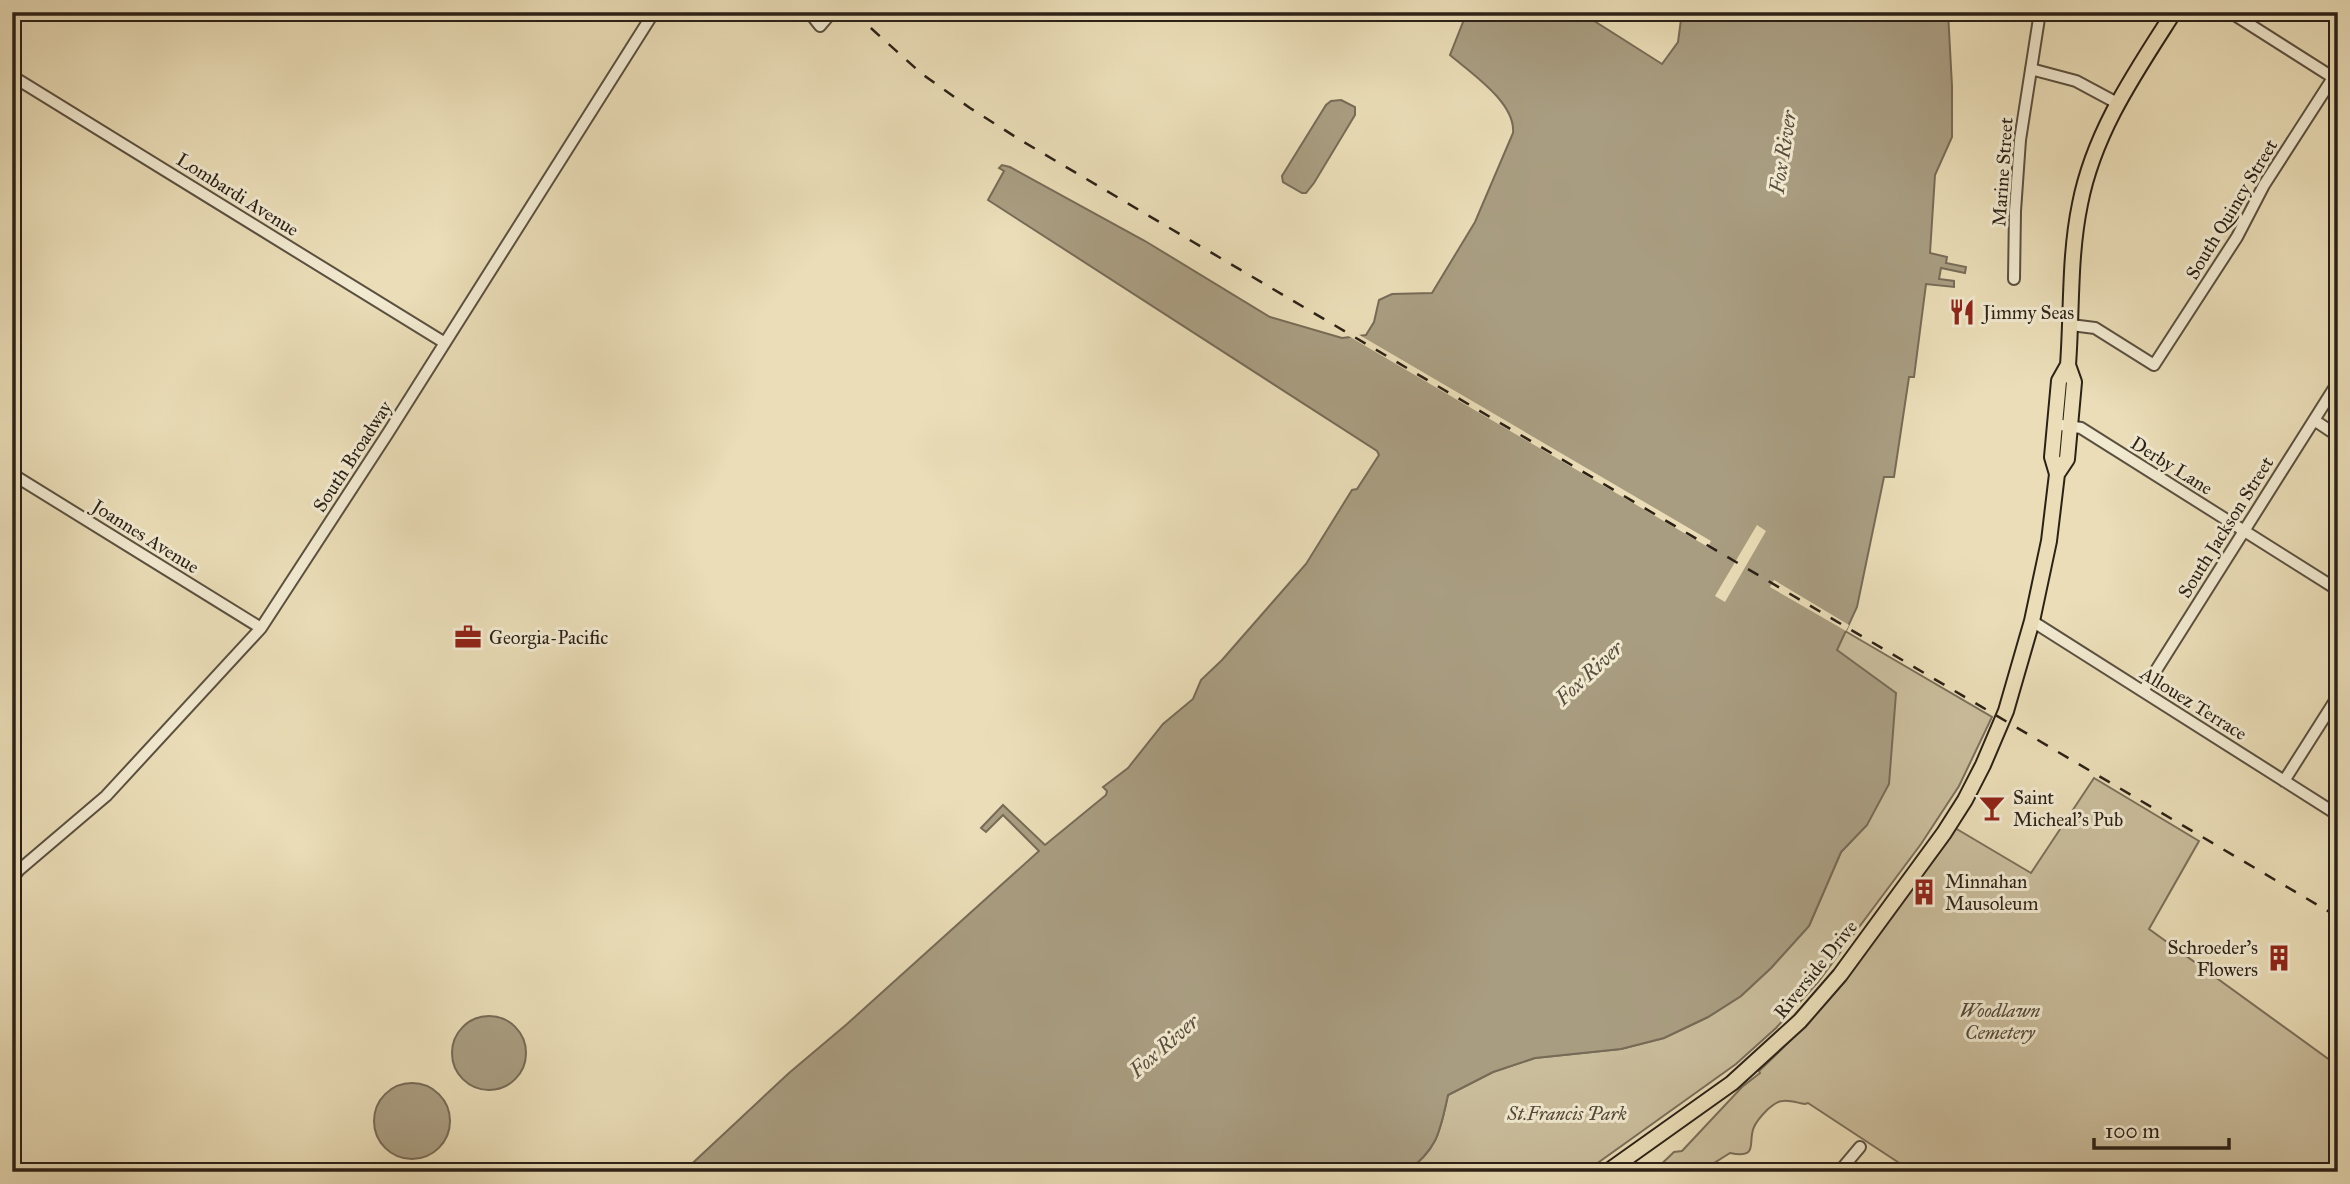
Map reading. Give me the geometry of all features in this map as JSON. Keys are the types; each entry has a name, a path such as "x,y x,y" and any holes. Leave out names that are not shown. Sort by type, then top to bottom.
{"main road":[{"name":"Riverside Drive","path":"1607,1172 1740,1076 1778,1043 1821,999 1944,833 1965,800 1996,738 2032,621 2049,541 2057,474 2067,459 2062,425 2074,382 2068,365 2075,235 2080,204 2093,156 2117,103 2174,12"}],"street":[{"name":"South Broadway","path":"14,872 106,796 261,628 654,12"},
{"path":"808,12 820,26 832,12"},
{"name":"Marine Street","path":"2014,279 2020,139 2040,12"},
{"path":"2230,12 2336,76"},
{"path":"2031,69 2076,81 2117,103"},
{"name":"Lombardi Avenue","path":"12,76 445,343"},
{"name":"South Quincy Street","path":"2071,325 2095,328 2154,365 2237,237 2264,185 2336,76"},
{"name":"South Jackson Street","path":"2143,691 2338,382"},
{"path":"2314,421 2338,436"},
{"name":"Derby Lane","path":"2062,425 2081,428 2338,590"},
{"name":"Joannes Avenue","path":"12,474 261,628"},
{"name":"Allouez Terrace","path":"2032,621 2338,815"},
{"path":"2284,781 2333,712 2338,696"},
{"path":"1839,1172 1860,1147"}],"green space":[{"name":"St.Francis Park","path":"1845,631 1992,717 1959,786 1921,844 1818,982 1776,1028 1736,1064 1585,1172 1406,1172 1425,1155 1436,1138 1448,1095 1493,1072 1535,1058 1621,1049 1664,1038 1708,1017 1741,996 1809,926 1841,852 1867,825 1836,650"},
{"name":"Woodlawn Cemetery","path":"2094,778 2199,841 2149,929 2338,1066 2338,1172 1913,1172 1808,1103 1786,1101 1773,1105 1758,1120 1752,1133 1751,1148 1745,1154 1730,1153 1711,1165 1706,1172 1653,1172 1674,1152 1682,1151 1742,1087 1760,1073 1839,986 1955,828 2031,873"}],"water":[{"name":"Fox River","path":"1457,12 1580,12 1662,64 1678,42 1682,12 1948,12 1952,137 1935,175 1930,253 1947,257 1946,263 1966,267 1965,273 1941,268 1939,279 1954,281 1954,287 1926,284 1914,377 1909,377 1894,477 1884,477 1857,607 1837,650 1896,693 1889,784 1867,825 1841,852 1809,926 1741,996 1708,1017 1664,1038 1621,1049 1535,1058 1493,1072 1448,1095 1436,1138 1425,1155 1406,1172 683,1172 789,1073 1039,851 1003,815 986,832 981,828 1003,805 1045,845 1106,795 1107,791 1103,787 1128,768 1163,724 1193,699 1201,680 1222,660 1306,564 1352,490 1357,489 1379,455 1377,451 988,200 1004,171 999,168 1002,165 1010,167 1145,241 1270,317 1342,338 1366,335 1374,322 1379,300 1392,294 1432,293 1475,222 1513,133 1512,122 1500,100 1450,55 1463,22"},
{"path":"1341,100 1355,107 1355,115 1314,183 1306,193 1302,193 1283,182 1282,176 1326,105 1331,101"},
{"path":"482,1016 496,1016 510,1022 520,1032 526,1053 524,1067 510,1084 496,1090 482,1090 468,1084 458,1074 452,1060 452,1046 458,1032 468,1022"},
{"path":"412,1083 427,1086 439,1094 447,1106 450,1121 447,1136 439,1148 427,1156 412,1159 397,1156 385,1148 377,1136 374,1121 377,1106 385,1094 397,1086"}],"pier":[{"path":"1356,333 1711,541 1708,547 1345,334"},
{"path":"1757,525 1766,531 1725,602 1715,596"},
{"path":"1774,580 1849,625 1846,631 1770,587"}],"railway":[{"path":"853,12 922,74 1022,141 2338,917"}],"place":[{"name":"Jimmy Seas","path":"1962,312"},
{"name":"Georgia-Pacific","path":"468,637"},
{"name":"Saint Micheal's Pub","path":"1992,808"},
{"name":"Minnahan Mausoleum","path":"1924,892"},
{"name":"Schroeder's Flowers","path":"2279,958"}]}
